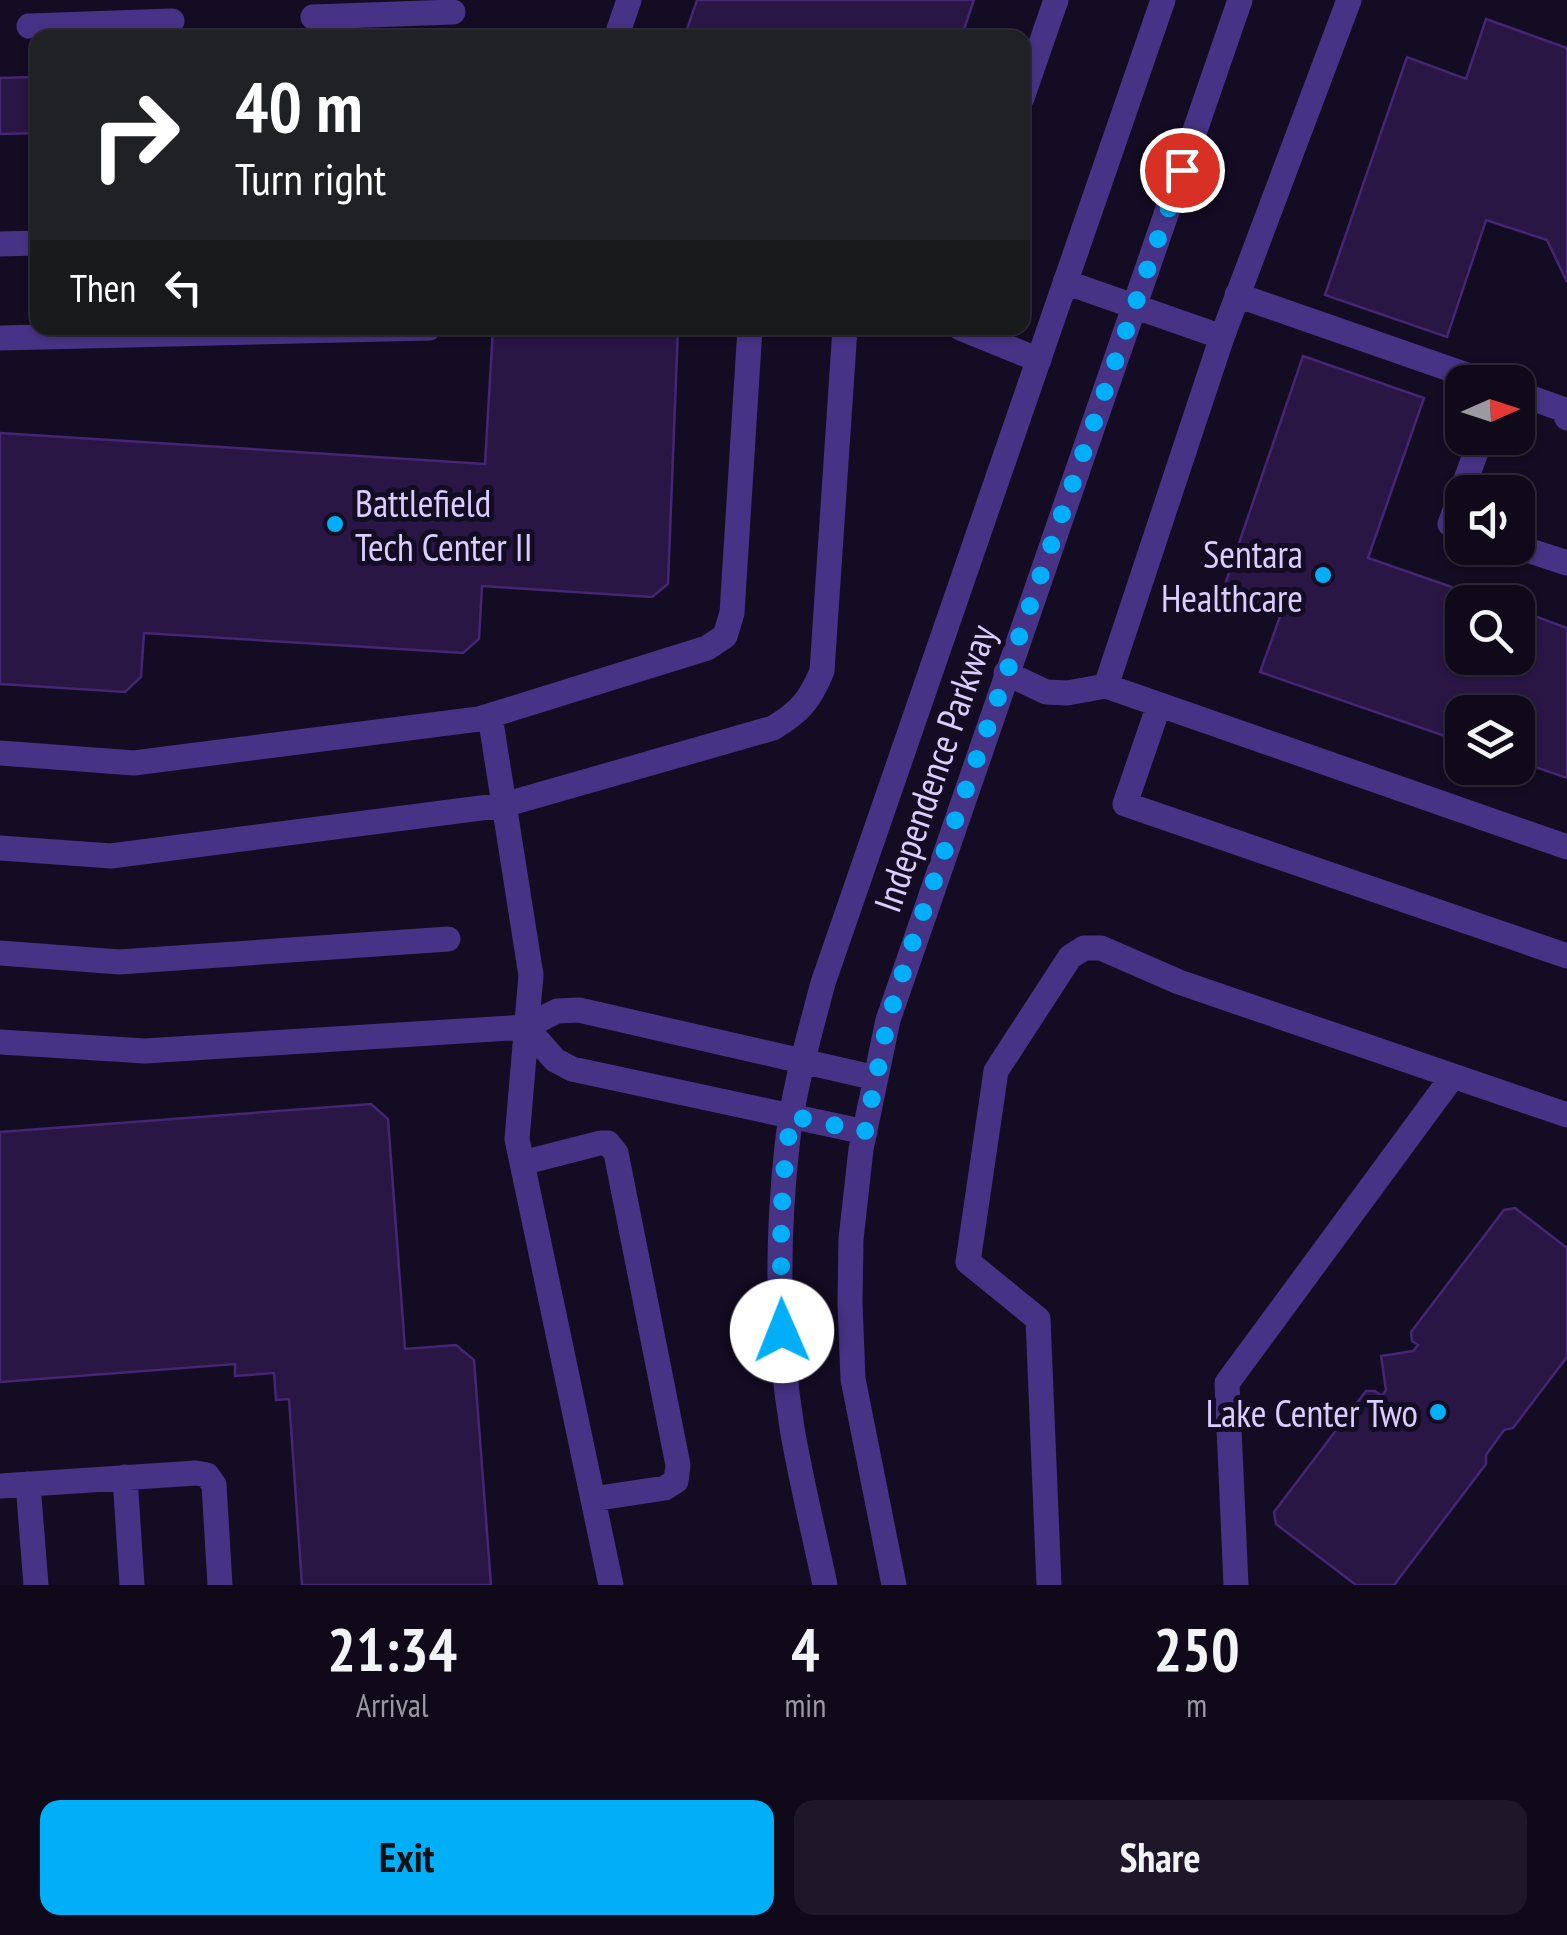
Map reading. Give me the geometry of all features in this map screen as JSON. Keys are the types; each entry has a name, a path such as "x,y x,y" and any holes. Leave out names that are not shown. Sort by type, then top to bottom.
{"street":[{"path":"619,30 629,0"},
{"path":"1030,75 1056,0"},
{"name":"Independence Parkway","path":"825,1585 792,1426 782,1331 780,1234 787,1143 803,1062 824,983 1163,0"},
{"name":"Independence Parkway","path":"894,1585 852,1379 852,1239 865,1132 888,1020 1240,0"},
{"path":"1106,686 1222,337 1349,0"},
{"path":"312,17 387,7 453,12"},
{"path":"29,26 103,12 172,21"},
{"path":"0,244 30,243"},
{"path":"1065,282 1222,337"},
{"path":"1238,295 1445,367"},
{"path":"0,338 129,335"},
{"path":"0,754 134,762 490,716 707,648 724,636 732,613 750,335"},
{"path":"0,848 110,856 504,804 772,728 793,716 812,694 822,670 845,335"},
{"path":"977,335 1038,360"},
{"path":"1535,399 1562,408 1567,418"},
{"path":"1535,553 1567,563"},
{"path":"1006,673 1046,692 1067,694 1106,686 1567,847"},
{"path":"1159,705 1125,804 1567,956"},
{"path":"490,716 531,975 516,1138 610,1585"},
{"path":"0,954 120,962 448,939"},
{"path":"1048,1585 1038,1319 968,1262 996,1070 1070,957 1084,948 1101,948 1179,982 1567,1115"},
{"path":"0,1042 145,1051 526,1027 557,1011 579,1010 876,1078"},
{"path":"526,1027 554,1060 572,1069 865,1132"},
{"path":"1236,1585 1227,1383 1453,1076"},
{"path":"522,1162 600,1143 608,1143 616,1153 678,1465 676,1480 665,1488 593,1499"},
{"path":"0,1486 196,1473 207,1476 214,1484 220,1585"},
{"path":"125,1478 132,1585"},
{"path":"28,1484 36,1585"}],"building":[{"path":"697,0 974,0 964,30 687,30"},
{"path":"1486,19 1567,48 1567,282 1547,240 1486,220 1447,337 1325,295 1407,57 1466,79"},
{"path":"30,77 30,133 0,134 0,78"},
{"name":"Battlefield Tech Center II","path":"493,335 678,335 668,584 652,597 482,586 479,639 463,653 144,633 141,677 125,692 0,684 0,433 485,464"},
{"name":"Sentara Healthcare","path":"1303,356 1424,398 1368,558 1446,585 1445,675 1535,675 1535,616 1567,628 1567,778 1535,767 1535,695 1445,695 1445,736 1260,672 1281,614 1222,593"},
{"path":"371,1104 388,1119 405,1349 456,1345 474,1360 491,1585 302,1585 289,1399 276,1400 274,1373 235,1376 235,1364 0,1382 0,1132"},
{"name":"Lake Center Two","path":"1515,1208 1567,1248 1567,1357 1513,1428 1504,1430 1486,1455 1486,1464 1394,1585 1356,1585 1276,1524 1274,1512 1366,1391 1382,1396 1386,1390 1381,1356 1413,1351 1418,1345 1412,1341 1411,1332 1504,1210"}],"place":[{"name":"Battlefield Tech Center II","path":"335,524"},
{"name":"Sentara Healthcare","path":"1323,575"},
{"name":"Lake Center Two","path":"1438,1412"}],"route":[{"path":"782,1331 780,1234 792,1116 865,1132 888,1020 911,947 1182,170"}]}
